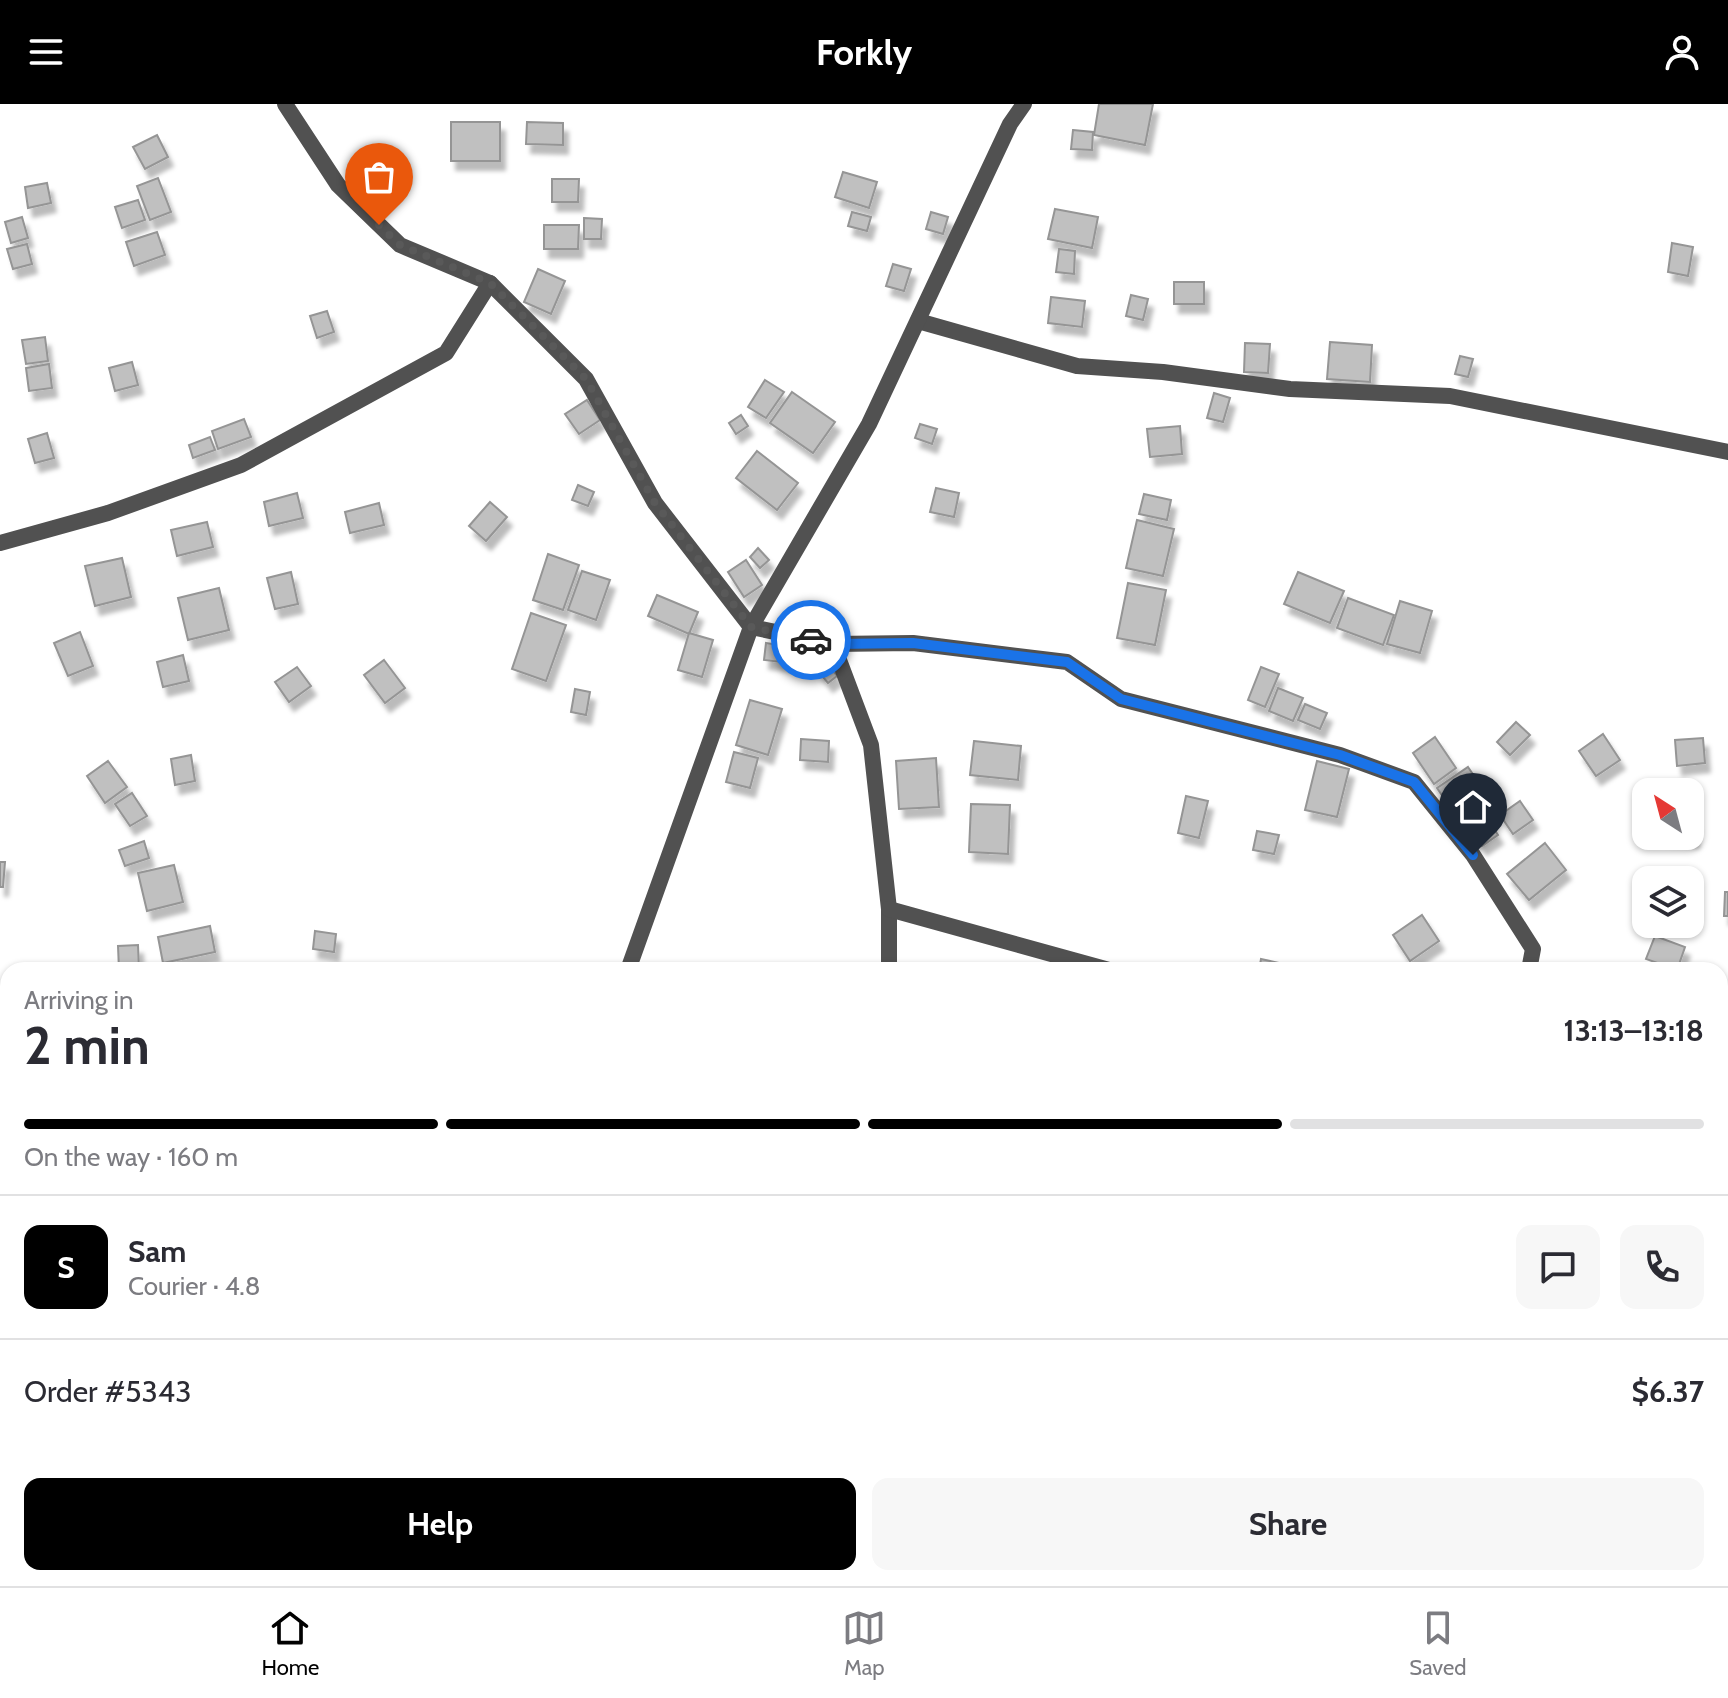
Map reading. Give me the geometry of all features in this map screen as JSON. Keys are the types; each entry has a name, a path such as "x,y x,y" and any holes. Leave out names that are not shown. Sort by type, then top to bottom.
{"street":[{"path":"285,104 338,185 400,245 490,283 586,379 655,503 751,627 833,644 913,643 1067,662 1121,699 1340,755 1414,782 1473,855 1533,949 1531,962"},
{"path":"631,962 751,627 869,424 1010,124 1024,104"},
{"path":"0,543 108,513 241,465 446,353 490,283"},
{"path":"918,321 1077,366 1163,372 1290,389 1450,396 1728,452"},
{"path":"833,644 871,745 889,909 889,962"},
{"path":"889,909 1066,962"}],"building":[{"path":"1099,104 1153,104 1145,145 1094,135"},
{"path":"451,122 500,122 500,161 451,161"},
{"path":"527,122 563,123 563,145 526,144"},
{"path":"1073,130 1093,132 1092,150 1071,149"},
{"path":"157,135 168,157 145,169 133,147"},
{"path":"843,172 877,182 869,208 835,197"},
{"path":"158,178 171,212 150,220 137,186"},
{"path":"552,179 579,179 578,202 552,202"},
{"path":"47,183 51,203 28,208 25,187"},
{"path":"138,200 145,220 122,228 115,207"},
{"path":"1055,209 1098,217 1092,248 1048,239"},
{"path":"852,212 871,217 867,231 848,226"},
{"path":"931,212 948,217 943,234 926,229"},
{"path":"22,217 28,238 11,243 5,222"},
{"path":"584,218 602,219 601,239 584,239"},
{"path":"544,225 579,225 578,249 544,249"},
{"path":"157,232 165,255 134,266 126,242"},
{"path":"1672,243 1693,247 1688,276 1668,272"},
{"path":"27,244 32,264 13,269 7,249"},
{"path":"1059,249 1075,251 1074,274 1056,272"},
{"path":"893,264 911,269 904,291 886,286"},
{"path":"538,269 565,281 551,314 524,302"},
{"path":"1174,282 1204,282 1204,304 1174,304"},
{"path":"1131,295 1148,299 1143,320 1126,316"},
{"path":"1051,297 1085,301 1082,327 1048,323"},
{"path":"327,311 334,332 317,338 310,316"},
{"path":"45,337 48,361 26,364 22,340"},
{"path":"1330,342 1372,345 1370,382 1327,379"},
{"path":"1245,343 1270,344 1268,373 1244,372"},
{"path":"1460,356 1473,359 1468,377 1455,374"},
{"path":"132,362 138,385 115,391 109,368"},
{"path":"49,364 52,388 29,391 26,368"},
{"path":"765,380 784,392 766,418 748,407"},
{"path":"792,392 835,422 813,453 770,423"},
{"path":"1214,393 1230,398 1223,422 1207,418"},
{"path":"587,400 600,420 579,434 565,414"},
{"path":"741,415 748,426 736,434 729,423"},
{"path":"244,419 251,437 218,449 212,431"},
{"path":"920,424 937,429 932,444 915,438"},
{"path":"1180,426 1182,454 1150,457 1147,429"},
{"path":"47,433 54,458 35,463 28,439"},
{"path":"210,437 215,450 193,458 189,445"},
{"path":"757,451 798,483 777,510 736,478"},
{"path":"578,485 594,492 588,506 572,500"},
{"path":"936,488 959,493 954,517 930,512"},
{"path":"297,493 303,518 269,526 264,502"},
{"path":"1144,494 1171,500 1167,520 1139,514"},
{"path":"490,502 507,517 486,541 469,526"},
{"path":"379,503 384,525 350,533 345,512"},
{"path":"1137,520 1174,529 1163,576 1126,568"},
{"path":"207,522 213,547 177,556 171,530"},
{"path":"758,548 769,560 760,568 750,557"},
{"path":"548,554 579,565 563,610 533,600"},
{"path":"122,558 131,597 95,606 85,566"},
{"path":"746,560 762,585 744,597 728,572"},
{"path":"582,571 610,580 596,620 568,610"},
{"path":"291,572 298,604 275,609 267,578"},
{"path":"1298,572 1344,591 1330,623 1284,604"},
{"path":"1128,583 1166,590 1155,645 1117,638"},
{"path":"219,588 229,630 188,640 178,598"},
{"path":"657,595 698,612 689,634 648,616"},
{"path":"1348,598 1394,615 1383,645 1337,628"},
{"path":"1400,601 1432,611 1420,653 1387,644"},
{"path":"531,613 566,625 546,681 512,669"},
{"path":"80,632 93,666 68,676 54,643"},
{"path":"689,633 713,640 702,677 678,670"},
{"path":"766,643 792,647 789,663 764,660"},
{"path":"183,655 189,681 163,687 157,662"},
{"path":"384,660 405,688 385,703 364,675"},
{"path":"827,663 837,676 828,683 817,670"},
{"path":"297,667 311,686 289,702 275,682"},
{"path":"1261,667 1279,674 1265,707 1248,700"},
{"path":"1278,688 1303,698 1293,721 1269,711"},
{"path":"575,689 590,692 586,715 571,712"},
{"path":"750,700 782,709 768,755 736,745"},
{"path":"1305,704 1327,713 1320,729 1298,720"},
{"path":"1516,722 1530,735 1510,755 1497,742"},
{"path":"1603,734 1620,760 1596,776 1579,751"},
{"path":"1435,737 1456,768 1434,784 1413,753"},
{"path":"1703,738 1705,763 1677,766 1675,740"},
{"path":"801,739 829,741 828,762 800,760"},
{"path":"974,741 1021,746 1018,780 970,775"},
{"path":"734,752 758,758 750,788 726,782"},
{"path":"191,755 195,781 175,785 171,759"},
{"path":"936,758 939,807 899,809 896,761"},
{"path":"108,761 127,787 105,803 87,776"},
{"path":"1317,761 1349,769 1337,817 1305,810"},
{"path":"1468,767 1483,789 1452,810 1437,788"},
{"path":"132,793 147,816 130,826 115,804"},
{"path":"1186,796 1208,801 1199,838 1178,833"},
{"path":"1474,801 1482,814 1465,826 1456,813"},
{"path":"1520,801 1533,820 1513,834 1500,815"},
{"path":"971,804 1010,805 1008,854 969,852"},
{"path":"1488,820 1498,835 1482,846 1472,832"},
{"path":"1257,831 1279,835 1274,854 1253,850"},
{"path":"144,841 149,858 125,866 119,850"},
{"path":"1545,843 1566,870 1529,900 1507,874"},
{"path":"0,862 5,862 3,887 0,887"},
{"path":"174,865 183,902 147,911 138,873"},
{"path":"1725,892 1728,892 1728,916 1724,916"},
{"path":"1422,915 1439,941 1410,961 1393,935"},
{"path":"210,926 215,952 163,962 158,937"},
{"path":"315,931 336,934 334,952 313,949"},
{"path":"1654,938 1685,947 1680,962 1646,959"},
{"path":"138,945 139,962 119,962 118,946"}],"way so far":[{"path":"379,225 400,245 490,283 586,379 655,503 751,627 811,640"}],"route":[{"path":"811,640 833,644 913,643 1067,662 1121,699 1340,755 1414,782 1473,855"}]}
